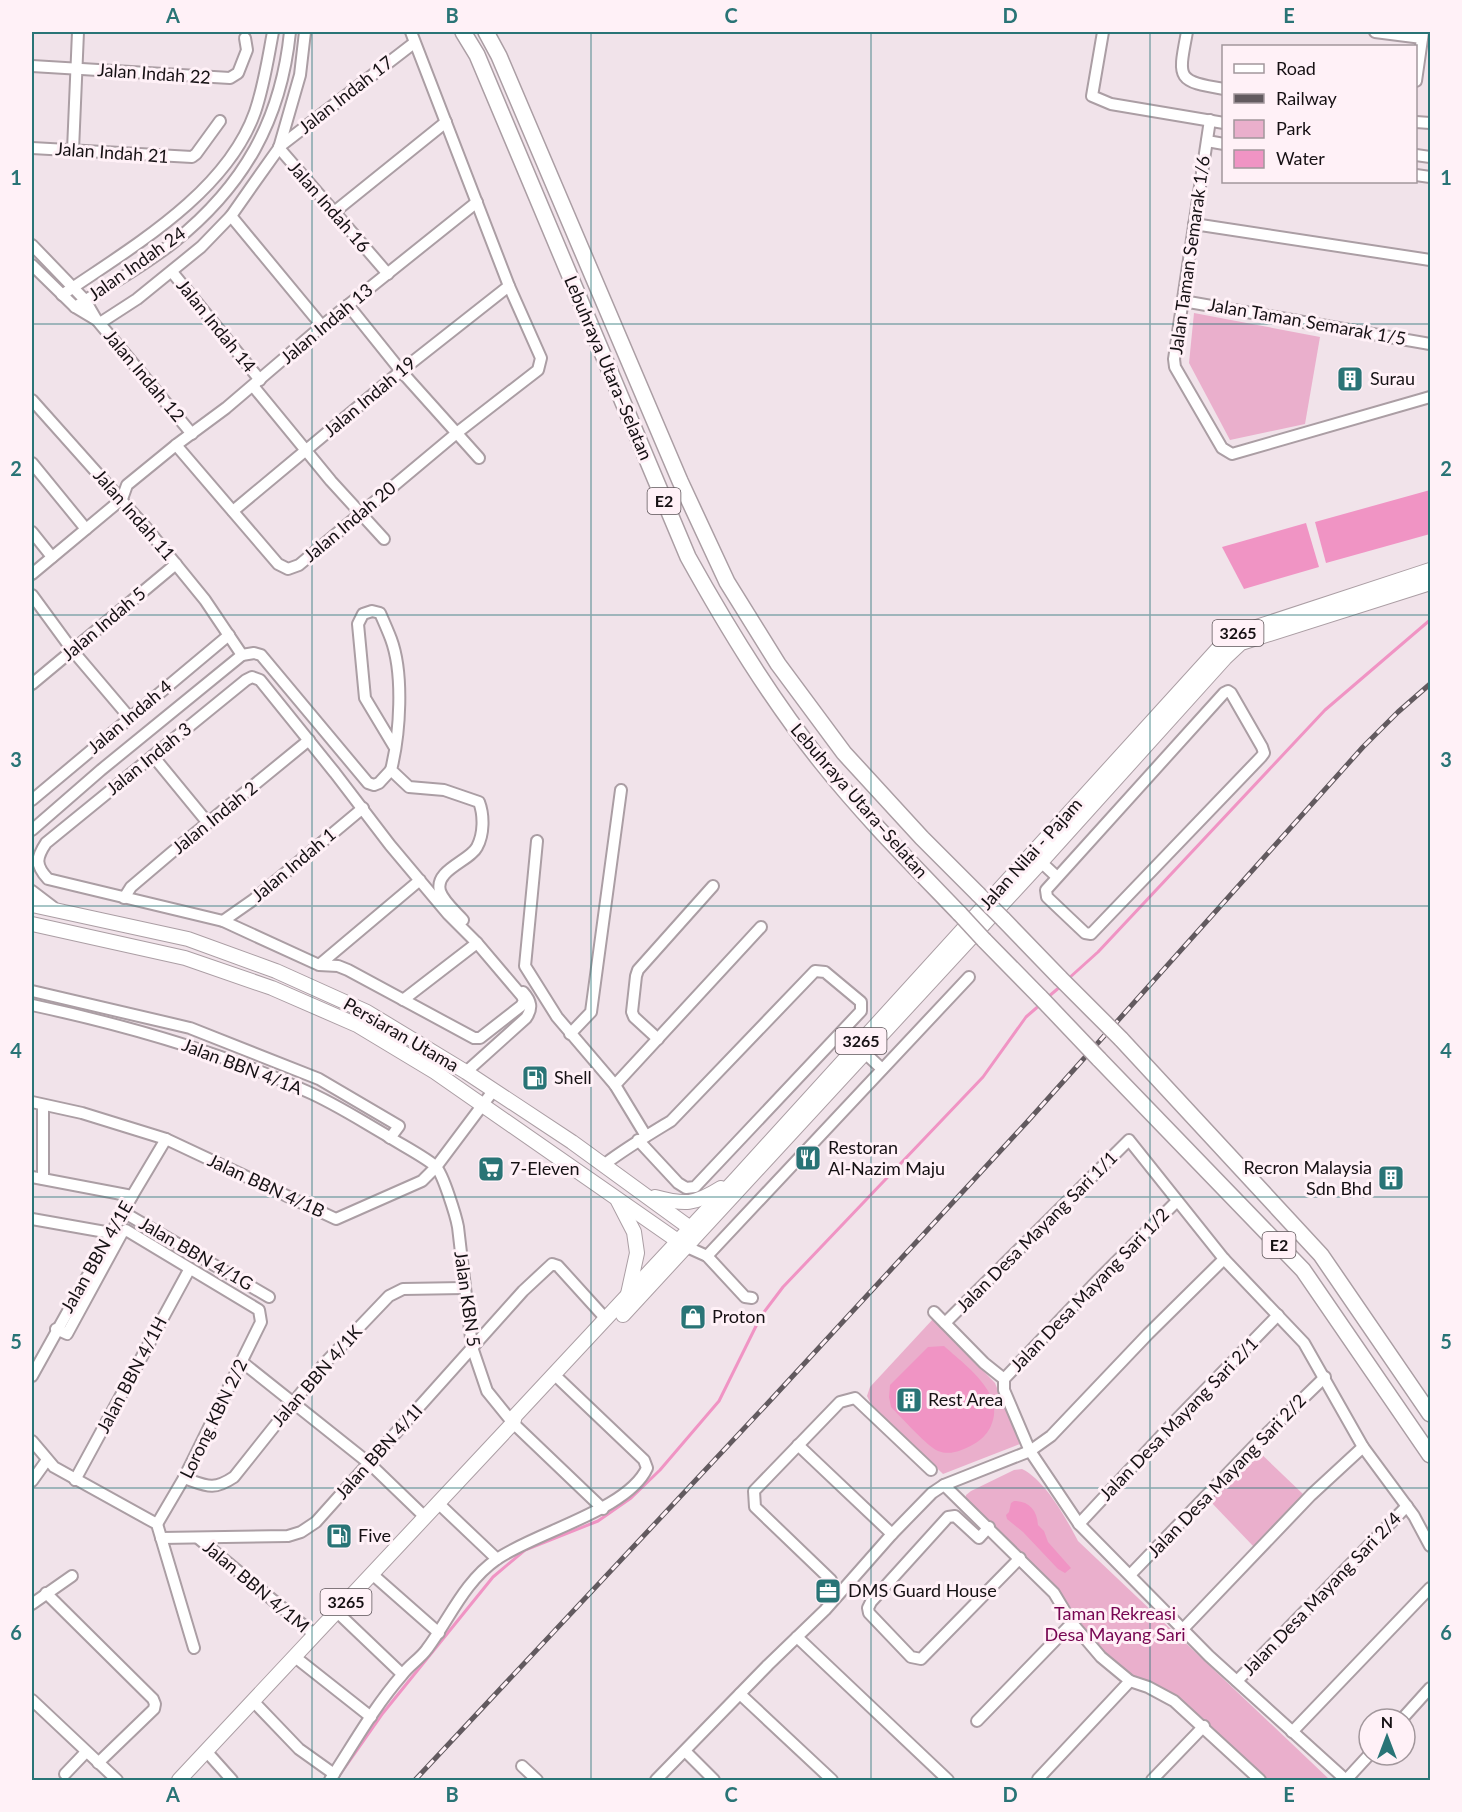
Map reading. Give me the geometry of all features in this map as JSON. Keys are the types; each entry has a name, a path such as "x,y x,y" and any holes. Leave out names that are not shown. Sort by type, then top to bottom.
{"highway":[{"name":"Lebuhraya Utara–Selatan","path":"463,32 477,56 688,557 725,624 780,708 823,764 984,940 1303,1270 1431,1455"},
{"name":"Lebuhraya Utara–Selatan","path":"486,32 504,67 680,481 727,582 778,664 844,753 922,838 1121,1039 1321,1255 1431,1414"}],"main road":[{"name":"Jalan Nilai - Pajam","path":"694,1231 865,1053 1041,862 1103,783 1196,671 1217,650 1238,633 1431,570"},
{"name":"Jalan Nilai - Pajam","path":"694,1231 736,1179 1103,783 1241,643 1431,583"},
{"name":"Persiaran Utama","path":"32,905 189,939 276,971 367,1012 466,1072 605,1164 694,1231"},
{"name":"Persiaran Utama","path":"32,924 185,958 272,988 357,1025 435,1072 682,1244"},
{"path":"647,1195 677,1203 692,1203 706,1198 736,1179"},
{"path":"617,1199 634,1232 637,1253 627,1296"},
{"name":"3265","path":"179,1780 513,1423 520,1420 560,1380 694,1231"},
{"name":"3265","path":"513,1423 515,1416 606,1318 682,1244"}],"street":[{"path":"74,150 78,32"},
{"name":"Jalan Indah 24","path":"62,295 170,220 227,164 255,112 273,32"},
{"name":"Jalan Indah 24","path":"75,307 174,242 216,204 249,162 265,130 278,95 288,57 291,32"},
{"name":"Jalan Indah 16","path":"305,32 300,75 279,148 388,274"},
{"path":"411,32 510,286"},
{"path":"1103,32 1092,96 1111,104 1222,123"},
{"path":"1187,32 1182,58 1186,79 1192,83 1222,89"},
{"path":"1375,32 1422,35 1417,73"},
{"name":"Jalan Indah 22","path":"32,66 230,78 238,74 247,50 245,38"},
{"name":"Jalan Indah 17","path":"279,148 414,43"},
{"name":"Jalan Taman Semarak 1/6","path":"1210,120 1174,359 1175,367 1222,448 1232,454 1431,397"},
{"name":"Jalan Indah 21","path":"32,148 192,157 220,121"},
{"path":"333,213 446,122"},
{"path":"1207,141 1222,144"},
{"path":"98,321 172,272 201,247 231,216 279,148"},
{"name":"Jalan Indah 13","path":"32,574 122,499 127,485 477,202"},
{"path":"231,216 322,326"},
{"path":"1194,224 1431,260"},
{"name":"Jalan Indah 12","path":"32,245 85,300 98,321 192,434"},
{"name":"Jalan Indah 12","path":"32,265 75,307 98,321"},
{"name":"Jalan Indah 14","path":"172,272 306,451 384,539"},
{"name":"Jalan Indah 20","path":"176,445 278,564 288,569 299,565 458,432 538,370 541,358 510,286"},
{"name":"Jalan Indah 19","path":"233,512 401,371 510,286"},
{"name":"Jalan Taman Semarak 1/5","path":"1183,301 1431,344"},
{"path":"348,305 401,371 479,458"},
{"name":"Jalan Indah 11","path":"32,400 122,499 176,564 205,600 242,655"},
{"path":"32,463 87,529"},
{"path":"32,532 52,557"},
{"name":"Jalan Indah 5","path":"32,684 176,564"},
{"path":"32,595 73,651 129,717"},
{"path":"32,830 101,770 242,655 254,652 261,655 368,783 374,785 379,783 391,770 395,748 400,687 392,641 380,613 372,611 363,614 358,624 364,698 395,748"},
{"name":"Jalan Indah 4","path":"32,800 229,635"},
{"name":"Jalan Indah 3","path":"124,898 48,879 40,871 38,860 46,843 252,677 260,680 309,740"},
{"path":"1224,693 1231,693 1264,753 1091,934 1084,933 1047,897 1046,890 1057,877 1224,693"},
{"path":"124,898 223,921 319,965 338,966 348,970 474,1038 480,1038 521,1006 524,1001 522,996 477,943 448,914 309,740"},
{"name":"Jalan Indah 2","path":"124,898 131,887 309,740"},
{"path":"153,756 208,823"},
{"path":"101,770 115,787"},
{"path":"391,770 409,787 444,790 478,802 483,811 482,829 477,848 443,877 440,886 441,893 528,997 531,1004 531,1011 525,1018 466,1072"},
{"path":"1103,783 1124,802"},
{"path":"570,1034 591,1012 621,790"},
{"name":"Jalan Indah 1","path":"223,921 253,900 363,808"},
{"path":"537,841 525,966 570,1034 615,1085 642,1138 678,1182 686,1188 695,1187 861,1011 861,1002 825,972 815,971 671,1121 642,1138 605,1164"},
{"path":"1041,862 1057,877"},
{"path":"319,965 420,880"},
{"path":"658,1039 634,1017 632,1012 638,970 713,886"},
{"path":"32,891 56,910"},
{"path":"615,1085 761,927"},
{"path":"403,1000 477,943"},
{"path":"707,1256 969,977"},
{"path":"32,991 190,1028 319,1079 399,1126 390,1138"},
{"name":"Jalan BBN 4/1A","path":"32,1005 136,1030 189,1046 272,1077 341,1109 436,1167"},
{"path":"865,1053 882,1069"},
{"path":"272,1077 278,1063"},
{"name":"Jalan BBN 4/1B","path":"37,1103 81,1113 166,1139 336,1219 422,1181 436,1167 493,1090"},
{"path":"37,1103 37,1178 132,1196"},
{"name":"Jalan BBN 4/1E","path":"32,1376 56,1329 166,1139"},
{"name":"Jalan Desa Mayang Sari 1/1","path":"945,1323 1129,1140 1177,1201"},
{"name":"Jalan KBN 5","path":"436,1167 455,1212 472,1347 487,1391 513,1423 603,1509"},
{"path":"1177,1201 1224,1259 1304,1343 1363,1447 1407,1506 1431,1546"},
{"name":"Jalan Desa Mayang Sari 1/2","path":"1004,1379 1177,1201"},
{"name":"Jalan BBN 4/1G","path":"123,1212 269,1297"},
{"path":"32,1219 111,1233"},
{"path":"56,1329 67,1334 122,1233 126,1230 189,1270"},
{"path":"694,1231 707,1256 745,1297 752,1298"},
{"path":"682,1244 707,1256"},
{"path":"656,1780 825,1610 892,1534 932,1494 944,1485 1030,1451 1051,1436 1148,1334 1224,1259"},
{"name":"Jalan BBN 4/1I","path":"161,1538 288,1536 301,1532 316,1522 523,1291 552,1264 558,1266 606,1318"},
{"name":"Lorong KBN 2/2","path":"157,1524 184,1478 261,1322 259,1310 189,1270"},
{"name":"Jalan BBN 4/1H","path":"75,1480 189,1270"},
{"name":"Jalan BBN 4/1K","path":"184,1478 208,1486 220,1486 234,1477 324,1364 389,1296 403,1289 464,1288"},
{"path":"934,1312 984,1363 1004,1379 1004,1390 1030,1451 1079,1524 1237,1681 1346,1780 1358,1767"},
{"name":"Jalan Desa Mayang Sari 2/1","path":"1079,1524 1278,1315"},
{"path":"242,1362 370,1464 424,1517"},
{"name":"Jalan Desa Mayang Sari 2/2","path":"1130,1575 1257,1443 1325,1377"},
{"path":"253,1701 299,1749 332,1777 402,1674 425,1652 439,1633 457,1600 478,1575 497,1559 535,1537 603,1509 643,1476 647,1468 644,1460 560,1380"},
{"path":"831,1580 755,1507 754,1491 840,1402 855,1398 931,1470"},
{"path":"32,1441 47,1460 75,1480 157,1524 194,1648"},
{"path":"798,1445 892,1534"},
{"path":"1183,1629 1311,1496 1363,1447"},
{"path":"32,1481 47,1460"},
{"path":"944,1485 1054,1593 1071,1623 1101,1657 1130,1681 1148,1687 1174,1701 1204,1726 1260,1780"},
{"path":"438,1503 497,1559"},
{"name":"Jalan Desa Mayang Sari 2/4","path":"1237,1681 1407,1506"},
{"path":"989,1527 980,1538 955,1516 948,1517 871,1602 868,1608 869,1613 911,1657 921,1659 1020,1558"},
{"name":"Jalan BBN 4/1M","path":"198,1538 315,1635"},
{"path":"372,1574 439,1633"},
{"path":"32,1604 72,1576"},
{"path":"1292,1732 1431,1587"},
{"path":"46,1593 153,1699 155,1704 154,1709 98,1762"},
{"path":"337,1612 402,1674"},
{"path":"977,1721 1071,1623"},
{"path":"797,1636 948,1780"},
{"path":"295,1657 371,1717"},
{"path":"1038,1779 1130,1681"},
{"path":"1413,1707 1431,1688"},
{"path":"740,1694 832,1780"},
{"path":"33,1704 117,1780"},
{"path":"1152,1780 1204,1726"},
{"path":"206,1751 232,1780"},
{"path":"685,1751 714,1780"},
{"path":"65,1774 86,1752"},
{"path":"522,1766 537,1780"}],"green space":[{"path":"1194,313 1320,337 1305,424 1230,440 1189,363"},
{"path":"933,1319 995,1383 1020,1444 943,1474 871,1404 867,1396 870,1387"},
{"path":"1257,1450 1304,1495 1254,1547 1209,1500"},
{"name":"Taman Rekreasi Desa Mayang Sari","path":"1022,1469 1031,1474 1047,1491 1078,1541 1330,1780 1258,1780 1178,1705 1129,1682 1082,1640 1056,1592 965,1502 966,1495 971,1491 1014,1470"}],"water":[{"path":"1430,490 1430,534 1326,563 1315,522"},
{"path":"1306,523 1319,567 1244,589 1222,547"},
{"path":"944,1346 982,1382 993,1404 994,1416 990,1428 979,1441 952,1453 934,1449 891,1407 889,1397 890,1385 928,1347"},
{"path":"1014,1501 1028,1505 1034,1511 1038,1525 1044,1531 1048,1542 1071,1568 1065,1573 1058,1569 1023,1532 1007,1519 1006,1515"}],"waterway":[{"path":"1068,979 1098,952 1325,710 1430,620"},
{"path":"1048,997 1061,986"},
{"path":"336,1780 383,1713 493,1577 525,1550 598,1521 631,1498 660,1470 719,1401 761,1316 783,1287 983,1077 1026,1017 1041,1004"}],"railway":[{"path":"415,1780 1027,1122 1363,747 1430,684"}],"place":[{"name":"Surau","path":"1350,379"},
{"name":"Shell","path":"535,1078"},
{"name":"Restoran Al-Nazim Maju","path":"808,1158"},
{"name":"7-Eleven","path":"491,1169"},
{"name":"Recron Malaysia Sdn Bhd","path":"1391,1178"},
{"name":"Proton","path":"693,1317"},
{"name":"Rest Area","path":"909,1400"},
{"name":"Five","path":"339,1536"},
{"name":"DMS Guard House","path":"828,1591"}]}
